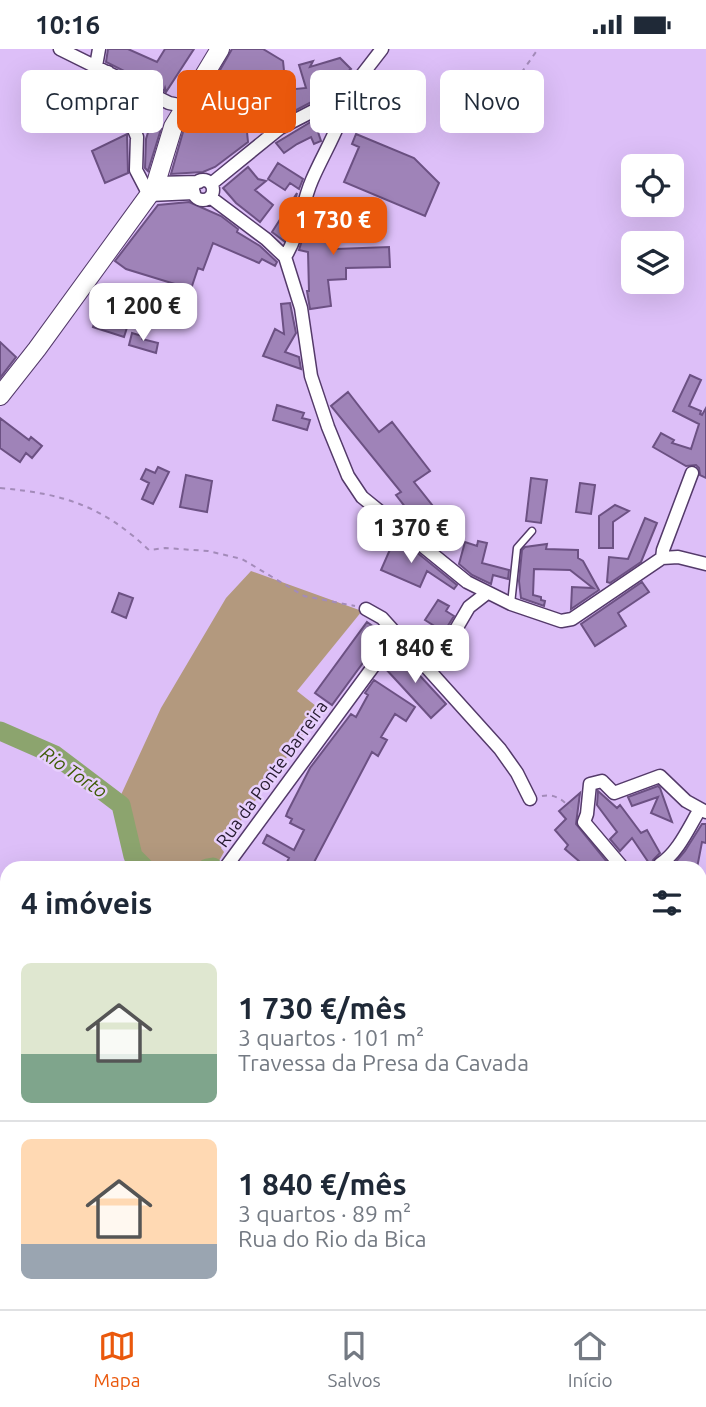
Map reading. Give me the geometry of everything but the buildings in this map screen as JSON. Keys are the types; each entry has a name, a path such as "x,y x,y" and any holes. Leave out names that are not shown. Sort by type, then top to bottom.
{"street":[{"path":"61,49 177,105"},
{"path":"99,49 102,69 118,89 137,137 136,170 153,189 203,189 274,133"},
{"path":"206,70 219,49"},
{"path":"366,70 382,49"},
{"path":"0,396 153,189 177,119"},
{"path":"285,257 300,224 312,181 334,133"},
{"path":"203,189 285,257 301,308 311,376 348,476 362,497 434,558 487,593 561,621 572,618 662,558 678,557 706,564"},
{"path":"662,558 692,473"},
{"path":"431,672 469,607 487,593"},
{"path":"366,609 382,618 500,749 517,773 530,799"},
{"name":"Rua da Ponte Barreira","path":"230,861 389,645 400,637"},
{"path":"617,861 584,823 590,783 602,781 614,793 660,776 686,801 703,811 665,861"}],"lane":[{"path":"511,604 517,548 532,531"}],"path":[{"path":"523,70 538,49"},
{"path":"0,488 36,491 82,503 134,536 149,550 165,548 208,551 242,559 304,596 366,609"},
{"path":"530,799 548,795 560,798 584,823"}],"shaded area":[{"path":"251,571 362,611 297,691 321,710 221,848 224,852 219,861 144,861 125,826 123,800 120,797 161,708 226,598"}],"waterway":[{"name":"Rio Torto","path":"0,731 55,755 121,805 133,856 138,861"}]}
